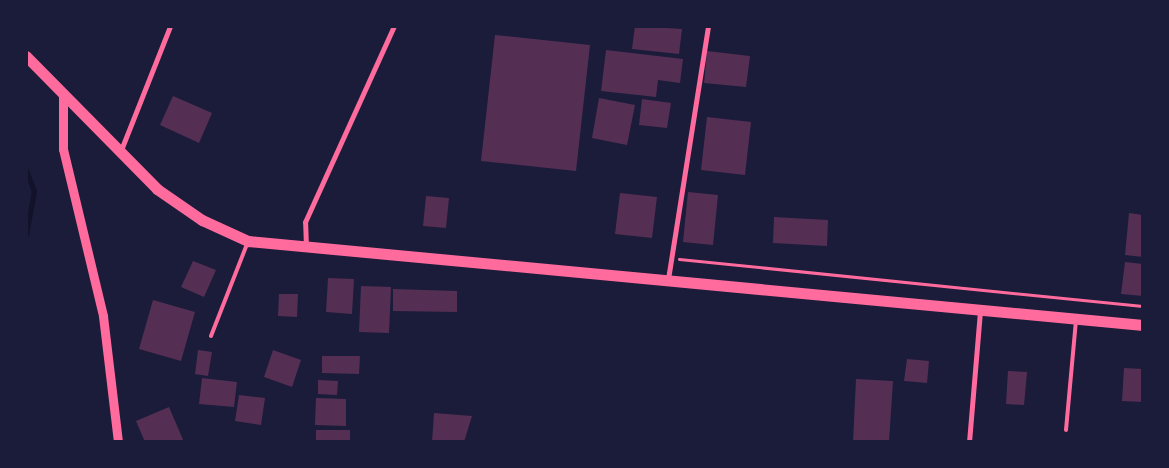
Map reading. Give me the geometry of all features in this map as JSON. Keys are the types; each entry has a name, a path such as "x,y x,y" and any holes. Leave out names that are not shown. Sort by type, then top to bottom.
{"highway":[{"path":"26,56 157,190 202,220 248,242 306,250 668,279 1143,325"}],"street":[{"path":"120,153 170,26"},
{"path":"306,250 305,222 394,26"},
{"path":"668,279 708,26"},
{"path":"63,95 63,149 103,316 118,442"},
{"path":"969,442 980,309"}],"lane":[{"path":"211,336 248,242"},
{"path":"1066,430 1076,319"}],"path":[{"path":"671,258 1143,306"}],"building":[{"path":"635,26 682,29 679,54 632,49"},
{"path":"495,35 590,45 576,171 481,161"},
{"path":"606,50 683,59 680,83 658,80 656,97 601,91"},
{"path":"707,51 750,56 746,87 704,83"},
{"path":"173,96 212,113 199,143 160,125"},
{"path":"599,98 635,105 627,145 592,138"},
{"path":"642,99 671,103 667,128 639,125"},
{"path":"707,117 751,122 745,175 701,170"},
{"path":"688,192 718,195 713,245 683,242"},
{"path":"620,193 657,197 652,238 615,234"},
{"path":"426,196 449,198 446,228 423,226"},
{"path":"1129,213 1143,215 1143,257 1125,255"},
{"path":"774,217 828,220 827,246 773,243"},
{"path":"193,261 216,270 204,297 181,287"},
{"path":"1125,262 1143,264 1143,296 1121,294"},
{"path":"328,278 354,279 352,314 326,312"},
{"path":"361,286 391,287 389,333 359,332"},
{"path":"393,289 457,291 457,312 393,311"},
{"path":"279,294 298,294 297,317 278,316"},
{"path":"153,300 195,312 181,361 139,349"},
{"path":"198,350 212,352 208,376 195,374"},
{"path":"273,350 301,360 292,387 264,377"},
{"path":"322,356 360,356 359,374 322,373"},
{"path":"907,359 929,361 927,383 904,381"},
{"path":"1124,368 1143,369 1143,402 1122,401"},
{"path":"1008,371 1027,372 1024,405 1006,404"},
{"path":"202,378 237,382 234,407 199,404"},
{"path":"856,379 893,381 889,442 853,442"},
{"path":"318,380 338,381 337,395 318,394"},
{"path":"239,395 265,398 261,425 235,421"},
{"path":"316,398 346,399 346,426 315,425"},
{"path":"169,407 184,442 145,442 136,421"},
{"path":"434,413 472,416 464,442 432,442"},
{"path":"316,430 350,430 350,442 316,442"}],"waterway":[{"path":"26,170 34,191 26,234"}]}
